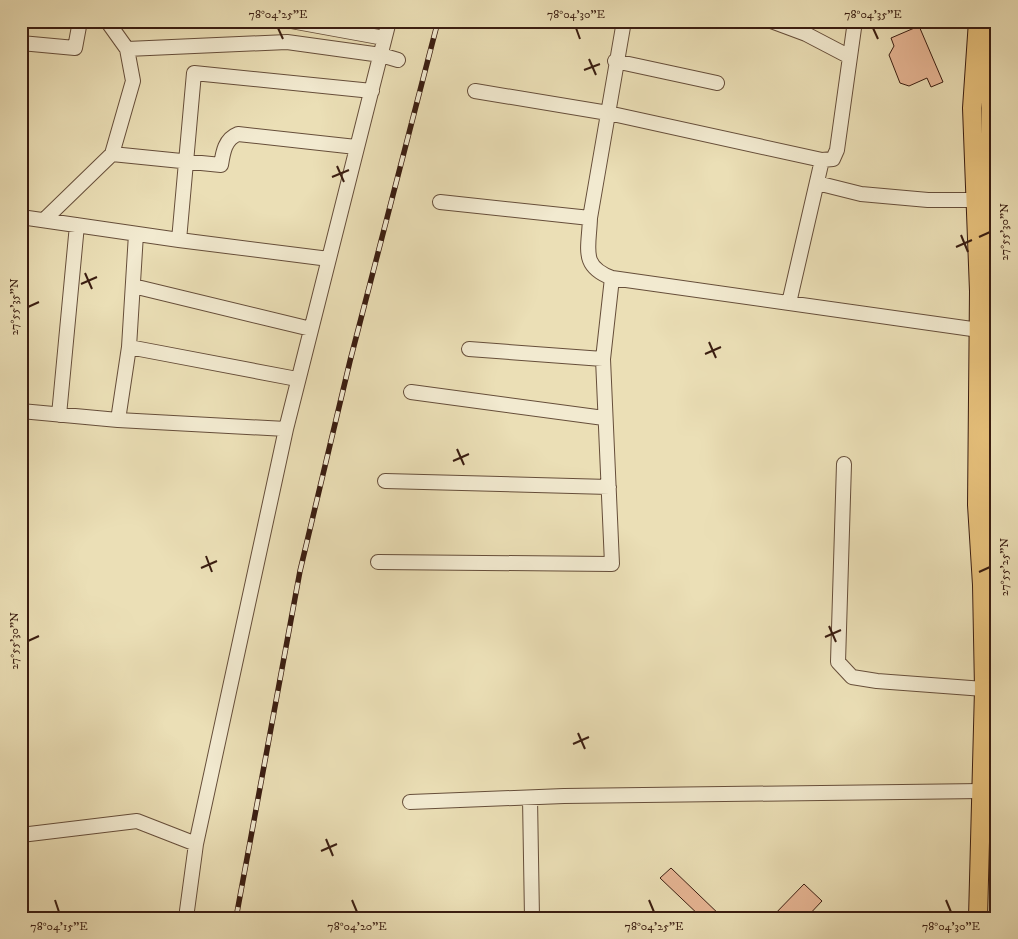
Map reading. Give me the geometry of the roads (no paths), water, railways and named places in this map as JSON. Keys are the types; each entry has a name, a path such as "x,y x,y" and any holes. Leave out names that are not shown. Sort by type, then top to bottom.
{"main road":[{"path":"978,21 986,82 989,236 989,470 977,505 992,584 997,664"},
{"path":"989,470 979,330 989,236 976,200 972,146 986,82 994,21"},
{"path":"978,918 982,791 989,764 988,692 992,584"}],"street":[{"path":"21,28 22,21"},
{"path":"21,43 75,48 80,21"},
{"path":"44,220 112,154 133,81 127,49 107,21"},
{"path":"291,21 384,38"},
{"path":"186,918 196,844 286,429 389,21"},
{"path":"624,21 590,218 590,262 593,268 612,278 979,330"},
{"path":"771,21 806,34 850,57"},
{"path":"475,91 608,113 822,160 833,158 837,150 855,21"},
{"path":"127,49 287,42 381,55 398,60"},
{"path":"616,61 717,83"},
{"path":"180,240 194,73 372,91"},
{"path":"112,154 221,165 230,137 238,134 356,147"},
{"path":"789,303 822,160"},
{"path":"817,183 861,194 928,200 976,200"},
{"path":"440,202 590,218"},
{"path":"21,217 329,259"},
{"path":"59,415 77,225"},
{"path":"118,420 129,347 136,234"},
{"path":"378,562 612,564 604,418 603,359 612,278"},
{"path":"133,286 311,328"},
{"path":"129,347 298,379"},
{"path":"469,349 603,359"},
{"path":"411,392 604,418"},
{"path":"21,411 118,420 286,429"},
{"path":"844,464 837,636 838,662 852,677 988,692"},
{"path":"385,481 609,487"},
{"path":"410,802 530,798 982,791"},
{"path":"530,798 532,918"},
{"path":"21,835 137,821 196,844"}],"railway":[{"path":"236,918 300,571 350,361 438,21"}]}
